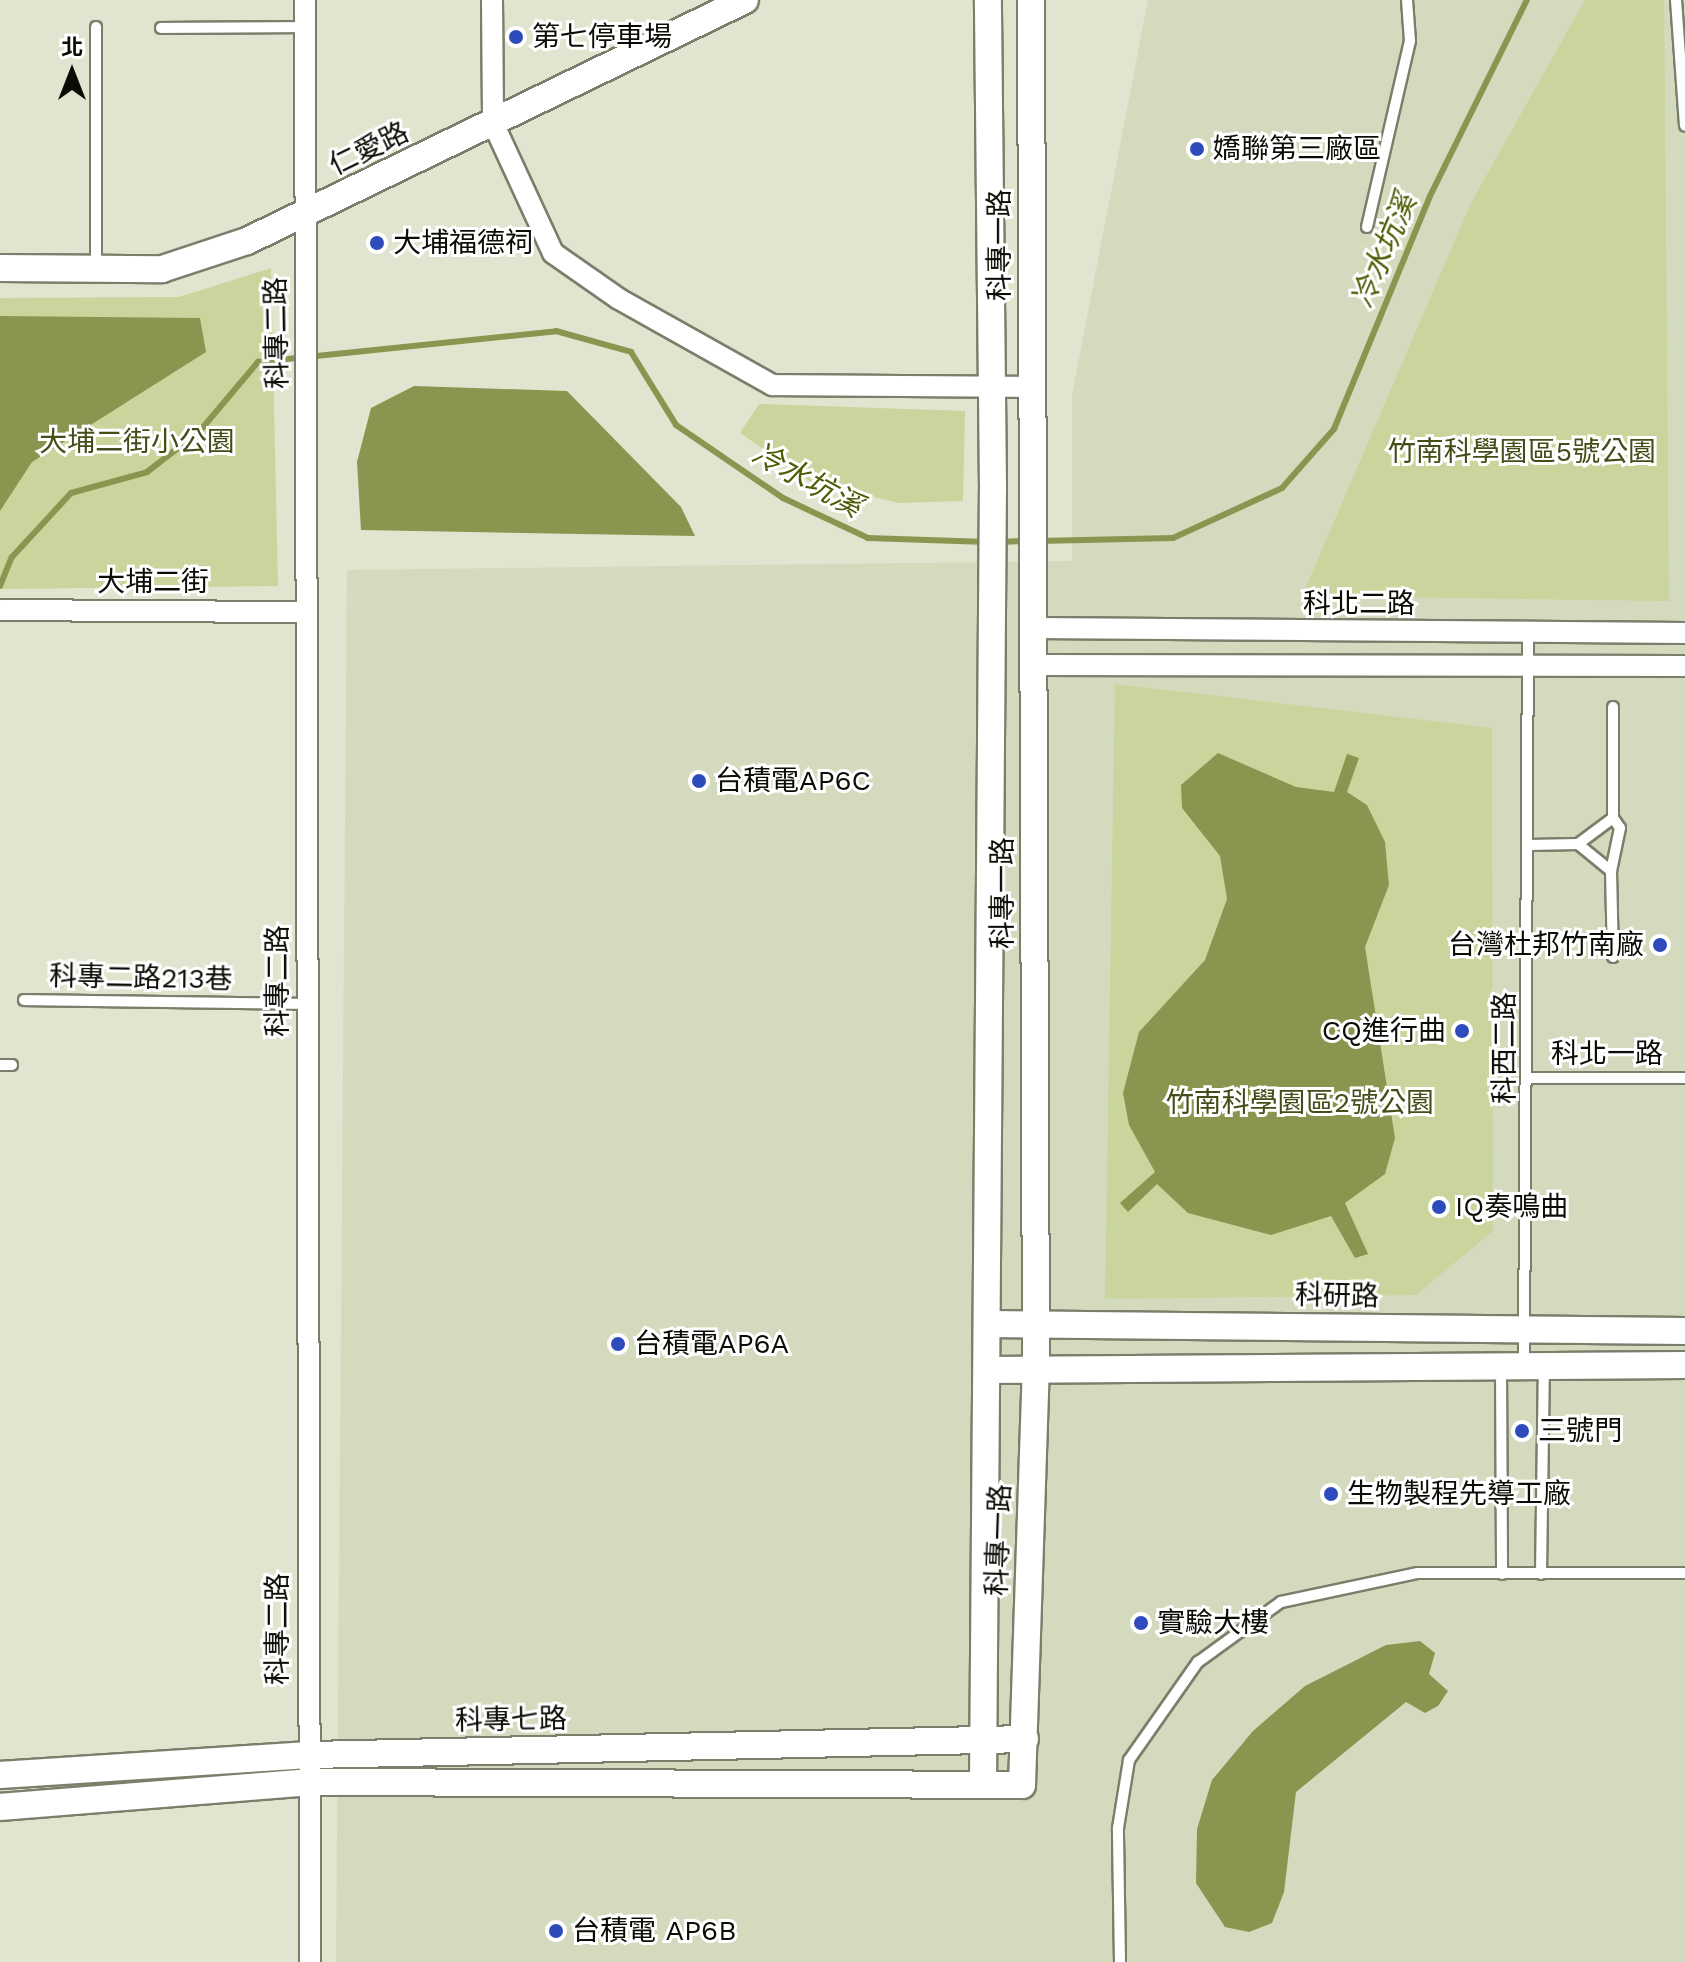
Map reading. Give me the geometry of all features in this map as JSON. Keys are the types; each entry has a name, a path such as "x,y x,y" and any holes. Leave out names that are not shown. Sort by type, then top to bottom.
{"street":[{"name":"科專二路","path":"305,0 309,169 302,214 306,389 311,1755 314,1782 310,1962"},
{"path":"492,0 493,123 553,253 619,299 772,385 1033,387"},
{"name":"仁愛路","path":"0,268 162,269 302,214 745,0"},
{"name":"科專一路","path":"988,0 993,488 983,1784 1022,1785 1036,1370 1031,0"},
{"name":"大埔二街","path":"0,610 306,612"},
{"path":"991,627 1034,628"},
{"name":"科北二路","path":"1034,628 1685,633"},
{"path":"990,662 1035,665 1685,666"},
{"name":"科研路","path":"987,1324 1685,1331"},
{"path":"988,1370 1685,1365"},
{"name":"科專七路","path":"0,1775 311,1755 1025,1739"},
{"path":"0,1807 314,1782 983,1784"}],"lane":[{"path":"1367,227 1410,41 1407,0"},
{"path":"1676,0 1685,126"},
{"path":"96,27 96,268"},
{"path":"161,28 306,27"},
{"name":"科西二路","path":"1523,1367 1530,1078 1528,633"},
{"path":"1613,707 1613,818 1619,862 1611,871 1613,957"},
{"path":"1529,845 1578,844 1613,818"},
{"path":"1578,844 1611,871"},
{"name":"科專二路213巷","path":"24,1000 306,1004"},
{"path":"0,1065 12,1065"},
{"name":"科北一路","path":"1530,1078 1685,1078"},
{"path":"1523,1367 1541,1574"},
{"path":"1502,1574 1523,1367"},
{"path":"1120,1962 1118,1828 1129,1760 1198,1662 1281,1602 1418,1573 1685,1573"}],"shaded area":[{"path":"1148,0 1685,0 1685,1962 336,1962 347,570 1072,561 1072,395"},
{"path":"0,316 200,318 206,352 32,462 0,511"},
{"path":"414,386 567,391 681,507 695,536 361,530 357,462 371,408"},
{"path":"1218,753 1296,787 1334,792 1347,754 1359,758 1347,792 1367,805 1385,842 1389,885 1365,947 1395,1138 1385,1174 1345,1203 1368,1254 1355,1258 1331,1216 1271,1235 1188,1213 1157,1184 1128,1212 1120,1203 1155,1172 1129,1125 1123,1093 1139,1032 1205,960 1227,899 1220,856 1182,808 1181,785"},
{"path":"1420,1641 1435,1653 1429,1674 1448,1691 1438,1706 1425,1713 1406,1702 1296,1792 1284,1892 1272,1923 1249,1932 1225,1927 1196,1883 1197,1829 1212,1780 1253,1731 1305,1686 1386,1645"}],"green space":[{"name":"竹南科學園區5號公園","path":"1585,0 1664,0 1669,601 1302,596 1472,201"},
{"name":"大埔二街小公園","path":"271,268 278,586 0,589 0,298 179,297"},
{"path":"759,404 965,411 963,501 899,503 813,483 740,433"},
{"name":"竹南科學園區2號公園","path":"1115,684 1492,728 1493,1231 1416,1295 1105,1299"}],"waterway":[{"name":"冷水坑溪","path":"1038,541 1173,538 1282,488 1334,429 1430,196 1527,0"},
{"name":"冷水坑溪","path":"0,586 12,557 71,493 147,472 199,432 258,362 556,331 631,352 676,425 783,498 868,538 987,542"},
{"name":"冷水坑溪","path":"998,542 1027,541"}],"place":[{"name":"第七停車場","path":"516,37"},
{"name":"嬌聯第三廠區","path":"1197,149"},
{"name":"大埔福德祠","path":"377,243"},
{"name":"台積電AP6C","path":"699,781"},
{"name":"台灣杜邦竹南廠","path":"1660,945"},
{"name":"CQ進行曲","path":"1462,1031"},
{"name":"IQ奏鳴曲","path":"1439,1207"},
{"name":"台積電AP6A","path":"618,1344"},
{"name":"三號門","path":"1522,1431"},
{"name":"生物製程先導工廠","path":"1331,1494"},
{"name":"實驗大樓","path":"1141,1623"},
{"name":"台積電 AP6B","path":"556,1931"}]}
